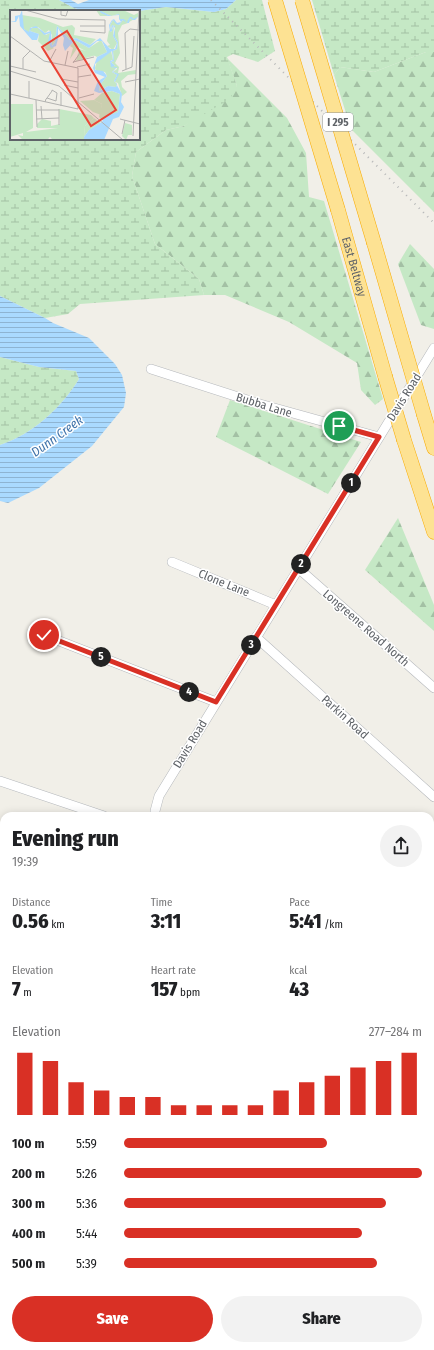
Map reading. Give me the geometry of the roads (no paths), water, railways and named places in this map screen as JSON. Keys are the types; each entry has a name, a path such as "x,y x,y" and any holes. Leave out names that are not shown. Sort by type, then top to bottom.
{"highway":[{"name":"East Beltway","path":"275,0 338,210 404,440 434,532"},
{"name":"I 295","path":"302,0 434,448"}],"street":[{"name":"Davis Road","path":"155,812 159,796 434,348"},
{"name":"Bubba Lane","path":"151,369 260,404 379,437"},
{"name":"Clone Lane","path":"172,562 276,605"},
{"name":"Longreene Road North","path":"298,568 434,688"},
{"path":"44,635 216,702"},
{"name":"Parkin Road","path":"256,637 434,797"},
{"path":"0,781 92,812"}],"water":[{"path":"59,0 71,0 78,4 89,0 236,0 226,9 214,12 166,7 140,11 81,10"},
{"name":"Dunn Creek","path":"0,296 53,323 89,338 115,364 122,375 126,393 124,407 92,446 39,488 8,503 0,501 0,445 24,434 45,419 64,400 79,379 76,371 39,367 0,357"}],"railway":[{"path":"211,0 434,223"}]}
